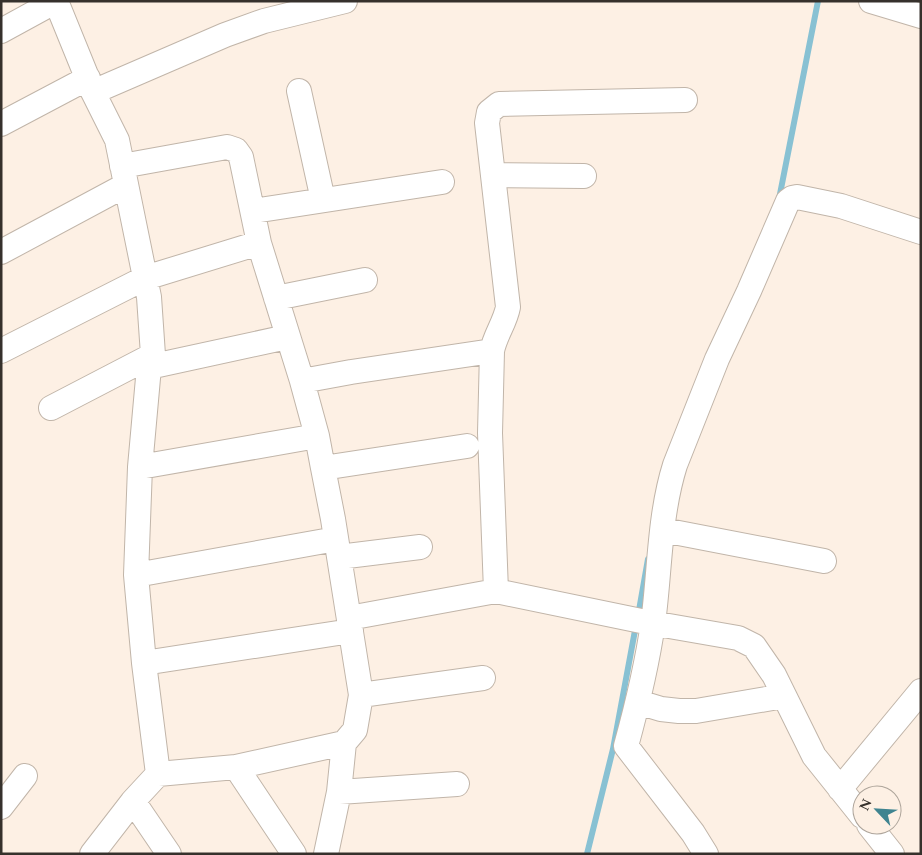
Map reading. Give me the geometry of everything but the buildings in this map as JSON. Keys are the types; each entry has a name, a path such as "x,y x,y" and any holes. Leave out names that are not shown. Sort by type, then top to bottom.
{"street":[{"path":"1,31 56,1 66,30 90,85 117,140 148,297 151,361 140,467 136,575 144,663 158,774"},
{"path":"1,124 90,85 264,21 289,8 345,1"},
{"path":"871,1 921,16"},
{"path":"299,91 323,200"},
{"path":"496,591 490,433 492,351 494,340 507,315 508,307 487,123 489,112 498,104 685,100"},
{"path":"1,252 124,176 227,147 236,150 241,157 254,211 259,244 302,381 317,436 338,548 361,695 355,730 344,743 339,792 326,854"},
{"path":"493,175 584,176"},
{"path":"254,211 442,182"},
{"path":"706,854 626,746 638,702 670,482 675,465 717,359 750,291 788,201 797,196 841,206 921,232"},
{"path":"1,351 145,278 259,244"},
{"path":"276,298 365,280"},
{"path":"51,408 151,361 287,336"},
{"path":"302,381 492,351"},
{"path":"140,467 317,436"},
{"path":"323,468 466,446"},
{"path":"663,530 824,562"},
{"path":"136,575 338,548 420,547"},
{"path":"144,663 350,625 496,591 649,623 738,638 754,646 774,676 814,756 852,804"},
{"path":"361,695 483,678"},
{"path":"840,789 921,691"},
{"path":"638,702 661,709 696,711 784,696"},
{"path":"92,854 133,801 158,774 236,767 344,743"},
{"path":"236,767 294,854"},
{"path":"1,807 25,776"},
{"path":"339,792 457,784"},
{"path":"133,801 170,854"},
{"path":"877,835 892,854"}],"waterway":[{"path":"779,199 818,1"},
{"path":"638,616 648,559"},
{"path":"587,854 613,749 636,625"}]}
